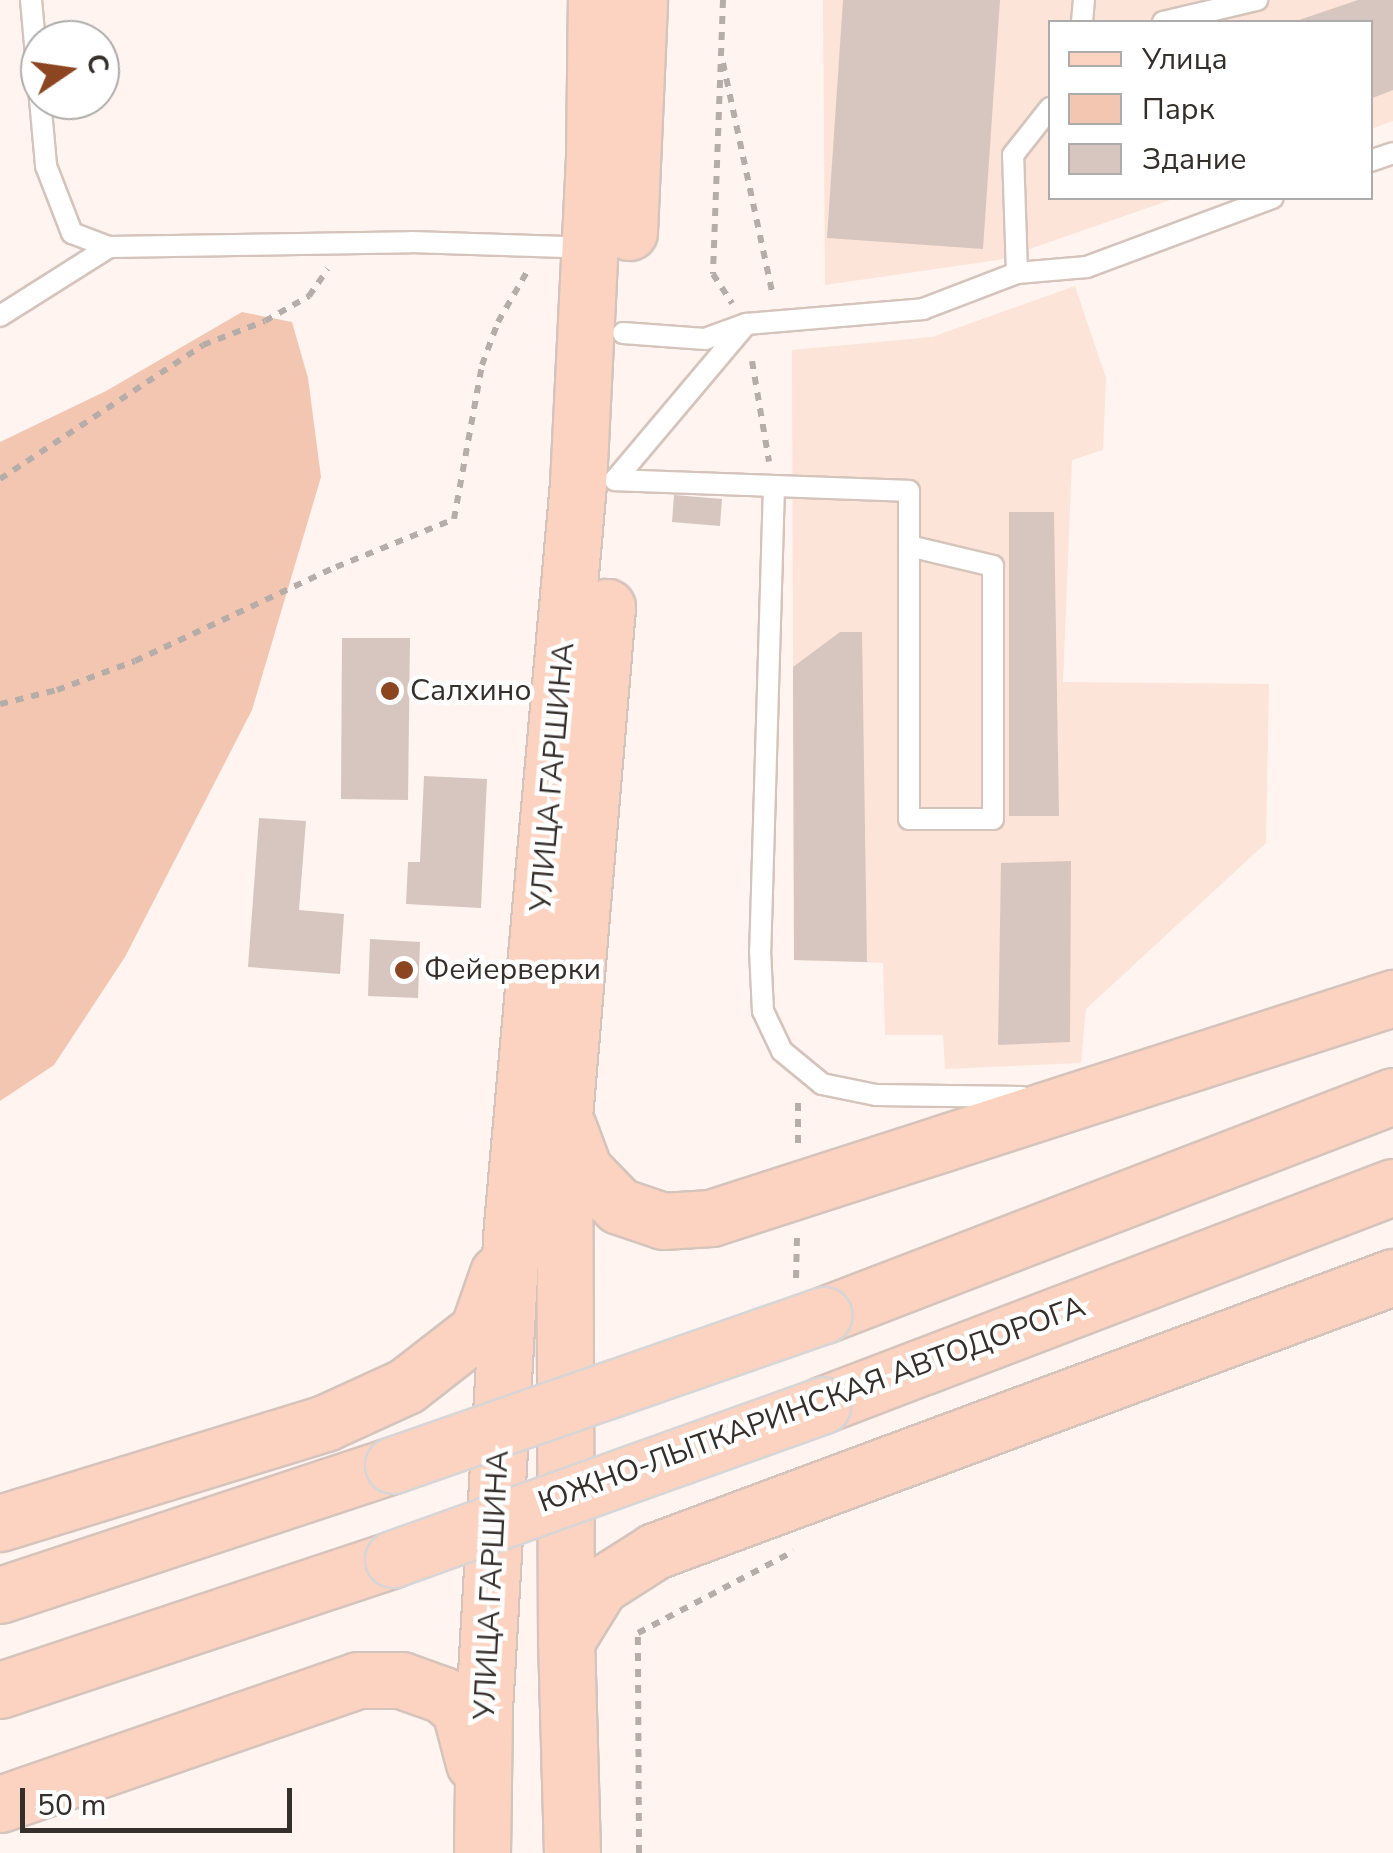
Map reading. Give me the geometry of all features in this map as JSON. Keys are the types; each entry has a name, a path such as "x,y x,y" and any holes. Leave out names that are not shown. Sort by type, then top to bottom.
{"main road":[{"name":"УЛИЦА ГАРШИНА","path":"482,1853 480,1796 511,1237 568,615 565,248 606,2"},
{"name":"УЛИЦА ГАРШИНА","path":"572,1853 566,1641 564,1116 615,480 623,333 606,2"},
{"path":"564,1116 584,1170 619,1206 663,1221 711,1218 1393,998"},
{"path":"0,1595 393,1465 824,1315 1393,1096"},
{"name":"ЮЖНО-ЛЫТКАРИНСКАЯ АВТОДОРОГА","path":"0,1690 394,1559 822,1404 1393,1187"},
{"path":"0,1523 325,1423 406,1386 478,1330 511,1237"},
{"path":"566,1641 600,1586 655,1551 1393,1277"},
{"path":"0,1804 358,1680 401,1680 443,1696 460,1710 480,1796"}],"lane":[{"path":"32,0 46,166 72,233 109,247 345,243 565,248"},
{"path":"1172,20 1257,0"},
{"path":"1017,272 1013,155 1048,111"},
{"path":"623,333 705,339 746,324 923,309 1017,272 1087,267 1268,200"},
{"path":"0,316 109,247"},
{"path":"615,480 746,324"},
{"path":"615,480 909,491 909,819 994,819 993,566 910,546"},
{"path":"774,486 760,950 763,1011 782,1051 822,1084 876,1095 1039,1098"}],"path":[{"path":"723,0 714,274 746,324 774,486"},
{"path":"721,54 779,321"},
{"path":"0,479 203,345 265,322 309,296 345,243"},
{"path":"0,704 56,690 135,660 336,566 454,520 482,365 498,322 565,248"}],"shaded area":[{"path":"823,0 1393,0 1393,121 1373,128 1373,20 1048,20 1048,200 1170,200 998,260 825,285"},
{"path":"1075,286 1106,378 1103,450 1072,460 1063,682 1269,684 1266,843 1086,1009 1081,1063 945,1069 943,1035 885,1035 883,963 794,960 792,350 932,337"}],"green space":[{"path":"242,312 292,322 308,378 321,477 252,710 125,957 54,1065 0,1101 0,442 106,391"}],"building":[{"path":"843,0 1000,0 983,249 827,238"},
{"path":"1358,0 1393,0 1393,90 1373,98 1373,20 1299,20"},
{"path":"674,495 722,499 720,526 672,522"},
{"path":"1009,512 1054,512 1059,816 1009,816"},
{"path":"840,632 862,632 867,962 794,960 793,667"},
{"path":"342,638 410,638 408,800 341,799"},
{"path":"424,776 487,779 481,908 406,904 408,862 420,862"},
{"path":"259,818 306,821 299,910 344,914 340,974 248,967"},
{"path":"1071,861 1070,1042 998,1045 1001,863"},
{"path":"370,939 420,942 418,998 368,996"}],"place":[{"name":"Салхино","path":"390,691"},
{"name":"Фейерверки","path":"404,970"}]}
